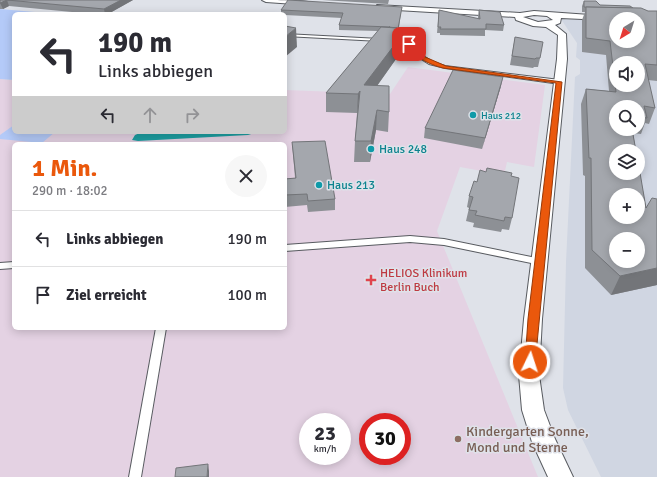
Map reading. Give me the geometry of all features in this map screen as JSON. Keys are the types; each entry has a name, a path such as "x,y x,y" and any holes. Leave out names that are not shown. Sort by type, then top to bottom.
{"street":[{"path":"266,0 320,3"},
{"path":"527,5 534,12 550,20 562,34 563,38 560,82 541,262 533,319 529,375 533,410 544,442 561,477"},
{"path":"373,6 520,15 534,12"},
{"path":"520,15 519,18 527,22 609,18"}],"lane":[{"path":"287,35 399,42 409,44 423,58 431,63 445,67 560,82"},
{"path":"287,248 410,239 444,242 541,262"},
{"path":"0,266 12,265"},
{"path":"135,477 161,330"}],"shaded area":[{"path":"0,9 35,12 12,12 12,80 0,79"},
{"path":"561,19 609,20 609,48 645,48 645,37 657,31 657,477 601,477 568,410 563,388 566,262 575,77 580,74 580,60 576,57 577,43"},
{"name":"HELIOS Klinikum Berlin Buch","path":"408,67 545,85 534,167 507,162 504,175 460,167 437,231 538,477 0,477 0,79 12,80 12,134 287,134 287,90 390,94"},
{"path":"12,126 12,134 53,134 43,142 0,139 0,135"},
{"path":"251,134 138,141 132,140 135,135"}],"building":[{"path":"0,0 7,0 0,3"},
{"path":"7,0 121,0 104,9"},
{"path":"288,0 402,7 397,34 397,28 339,25 343,13 281,10"},
{"path":"584,1 596,1 600,5 630,6 633,8 584,7"},
{"path":"586,7 641,8 648,11 657,11 657,65 645,64 645,56 612,56 611,48 645,48 645,12 609,12 609,41 586,38"},
{"path":"439,10 480,19 479,10 500,12 504,25 486,24 486,29 440,29 441,27 438,27"},
{"path":"287,26 296,28 287,35"},
{"path":"381,27 397,28 396,34 402,35 364,85 389,86 389,112 377,110 371,141 355,141 360,91 358,94 326,93"},
{"path":"515,37 543,42 540,58 535,59 512,56"},
{"path":"645,64 655,108 645,106 645,100 609,100 609,136 633,136 635,144 609,144 609,180 641,180 643,188 609,188 609,224 645,224 645,202 646,208 652,198 657,199 657,268 620,276 611,268 645,268 645,232 609,232 609,266 592,250 591,158 589,158 586,89 609,92 645,92"},
{"path":"453,70 503,77 485,138 425,128"},
{"name":"Haus 213","path":"325,141 335,199 308,201 307,194 287,195 287,179 296,178 292,142"},
{"path":"487,168 512,173 511,176 519,178 512,218 505,217 504,221 475,215 477,211 469,210 473,197 469,196 474,181 477,182 480,170 486,172"},
{"path":"208,464 207,477 175,477 176,468"}],"place":[{"name":"Haus 212","path":"473,115"},
{"name":"Haus 248","path":"371,149"},
{"name":"Haus 213","path":"319,185"},
{"name":"HELIOS Klinikum Berlin Buch","path":"371,280"},
{"name":"Kindergarten Sonne, Mond und Sterne","path":"458,439"}],"route":[{"path":"409,44 419,52 423,58 431,63 445,67 560,82 533,319 530,362"}]}
